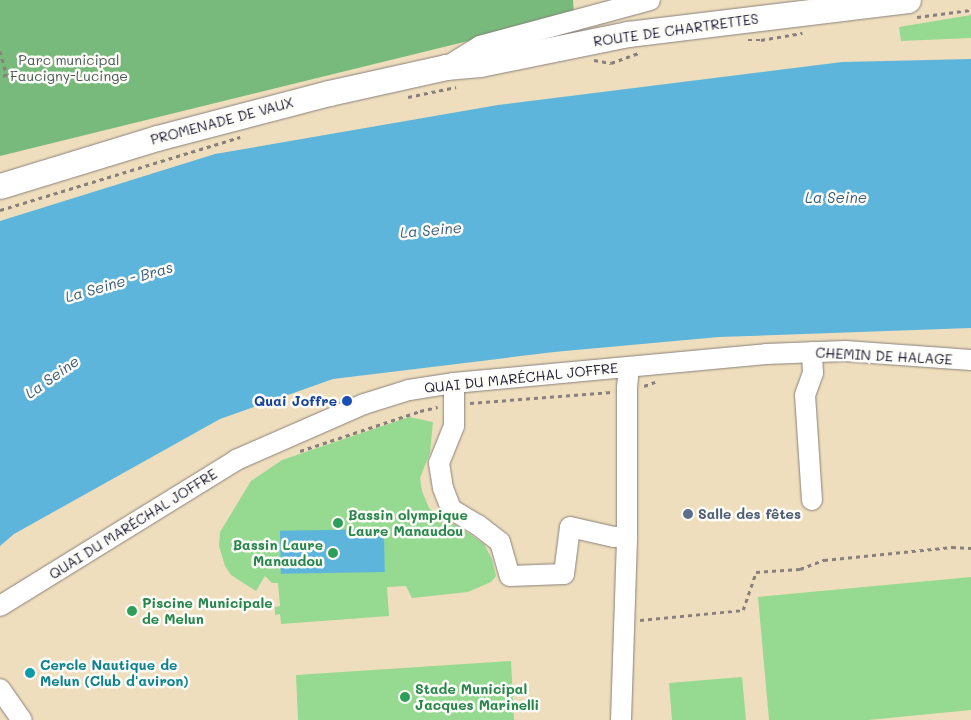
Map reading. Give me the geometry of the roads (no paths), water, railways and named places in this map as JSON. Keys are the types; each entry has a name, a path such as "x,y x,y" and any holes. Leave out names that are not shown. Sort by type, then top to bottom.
{"main road":[{"name":"ROUTE DE CHARTRETTES","path":"454,76 480,64 628,34 910,9"},
{"name":"PROMENADE DE VAUX","path":"0,186 157,138 329,93 454,76"}],"street":[{"path":"454,76 480,46 650,0"},
{"name":"CHEMIN DE HALAGE","path":"766,354 845,351 971,360"},
{"path":"812,352 813,373 805,395 812,500"},
{"name":"QUAI DU MARÉCHAL JOFFRE","path":"0,606 250,454 364,404 409,390 454,383 766,354"},
{"path":"622,720 627,536 627,388 629,368"},
{"path":"454,383 454,426 439,463 443,488 451,509 478,525 500,542 510,576 564,574 570,527 614,537 627,536"},
{"path":"609,720 610,657 624,612"},
{"path":"0,688 22,720"}],"water":[{"name":"La Seine","path":"971,59 971,328 719,337 554,352 333,379 220,419 14,534 0,546 0,221 215,154 498,105 842,62"},
{"name":"Bassin Laure Manaudou","path":"384,529 385,572 281,574 280,531"}],"place":[{"name":"Quai Joffre","path":"347,401"},
{"name":"Salle des fêtes","path":"688,514"},
{"name":"Bassin olympique Laure Manaudou","path":"338,523"},
{"name":"Bassin Laure Manaudou","path":"333,553"},
{"name":"Piscine Municipale de Melun","path":"132,611"},
{"name":"Cercle Nautique de Melun (Club d'aviron)","path":"30,673"},
{"name":"Stade Municipal Jacques Marinelli","path":"405,697"}],"park label":[{"name":"Parc municipal Faucigny-Lucinge","path":"69,68"}],"water label":[{"name":"La Seine - Bras","path":"119,282"}]}
